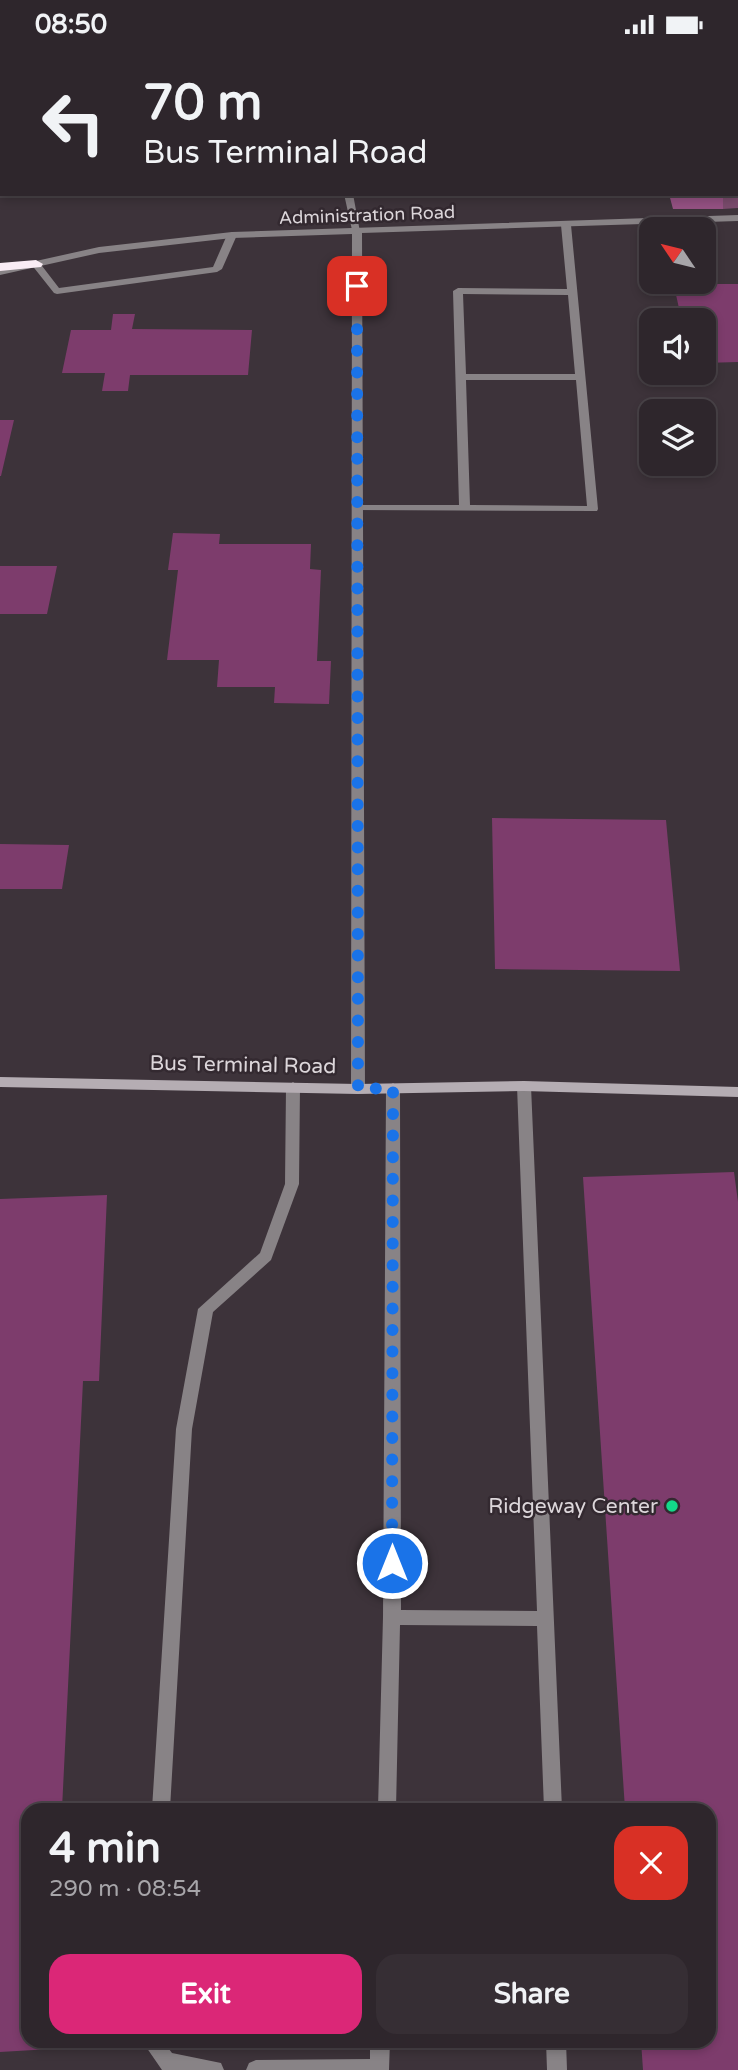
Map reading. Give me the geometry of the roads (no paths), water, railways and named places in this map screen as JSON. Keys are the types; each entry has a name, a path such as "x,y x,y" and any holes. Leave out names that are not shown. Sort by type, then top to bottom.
{"highway":[{"path":"0,267 36,264"}],"street":[{"path":"348,196 357,230 358,1089"},
{"name":"Administration Road","path":"0,272 99,250 232,235 738,218"},
{"path":"358,507 593,509 565,225"},
{"path":"36,264 57,291 217,269 232,235"},
{"path":"465,508 458,291 572,292"},
{"path":"460,377 580,377"},
{"name":"Bus Terminal Road","path":"0,1081 358,1089 524,1086 738,1092"},
{"path":"524,1086 552,1803"},
{"path":"161,1803 184,1429 206,1309 266,1256 292,1184 293,1087"},
{"path":"387,1803 392,1617 393,1088"},
{"path":"392,1617 545,1619"},
{"path":"157,2048 166,2061 214,2070"},
{"path":"256,2070 379,2069 380,2048"},
{"path":"556,2048 556,2070"}],"place":[{"name":"Ridgeway Center","path":"672,1506"}]}
